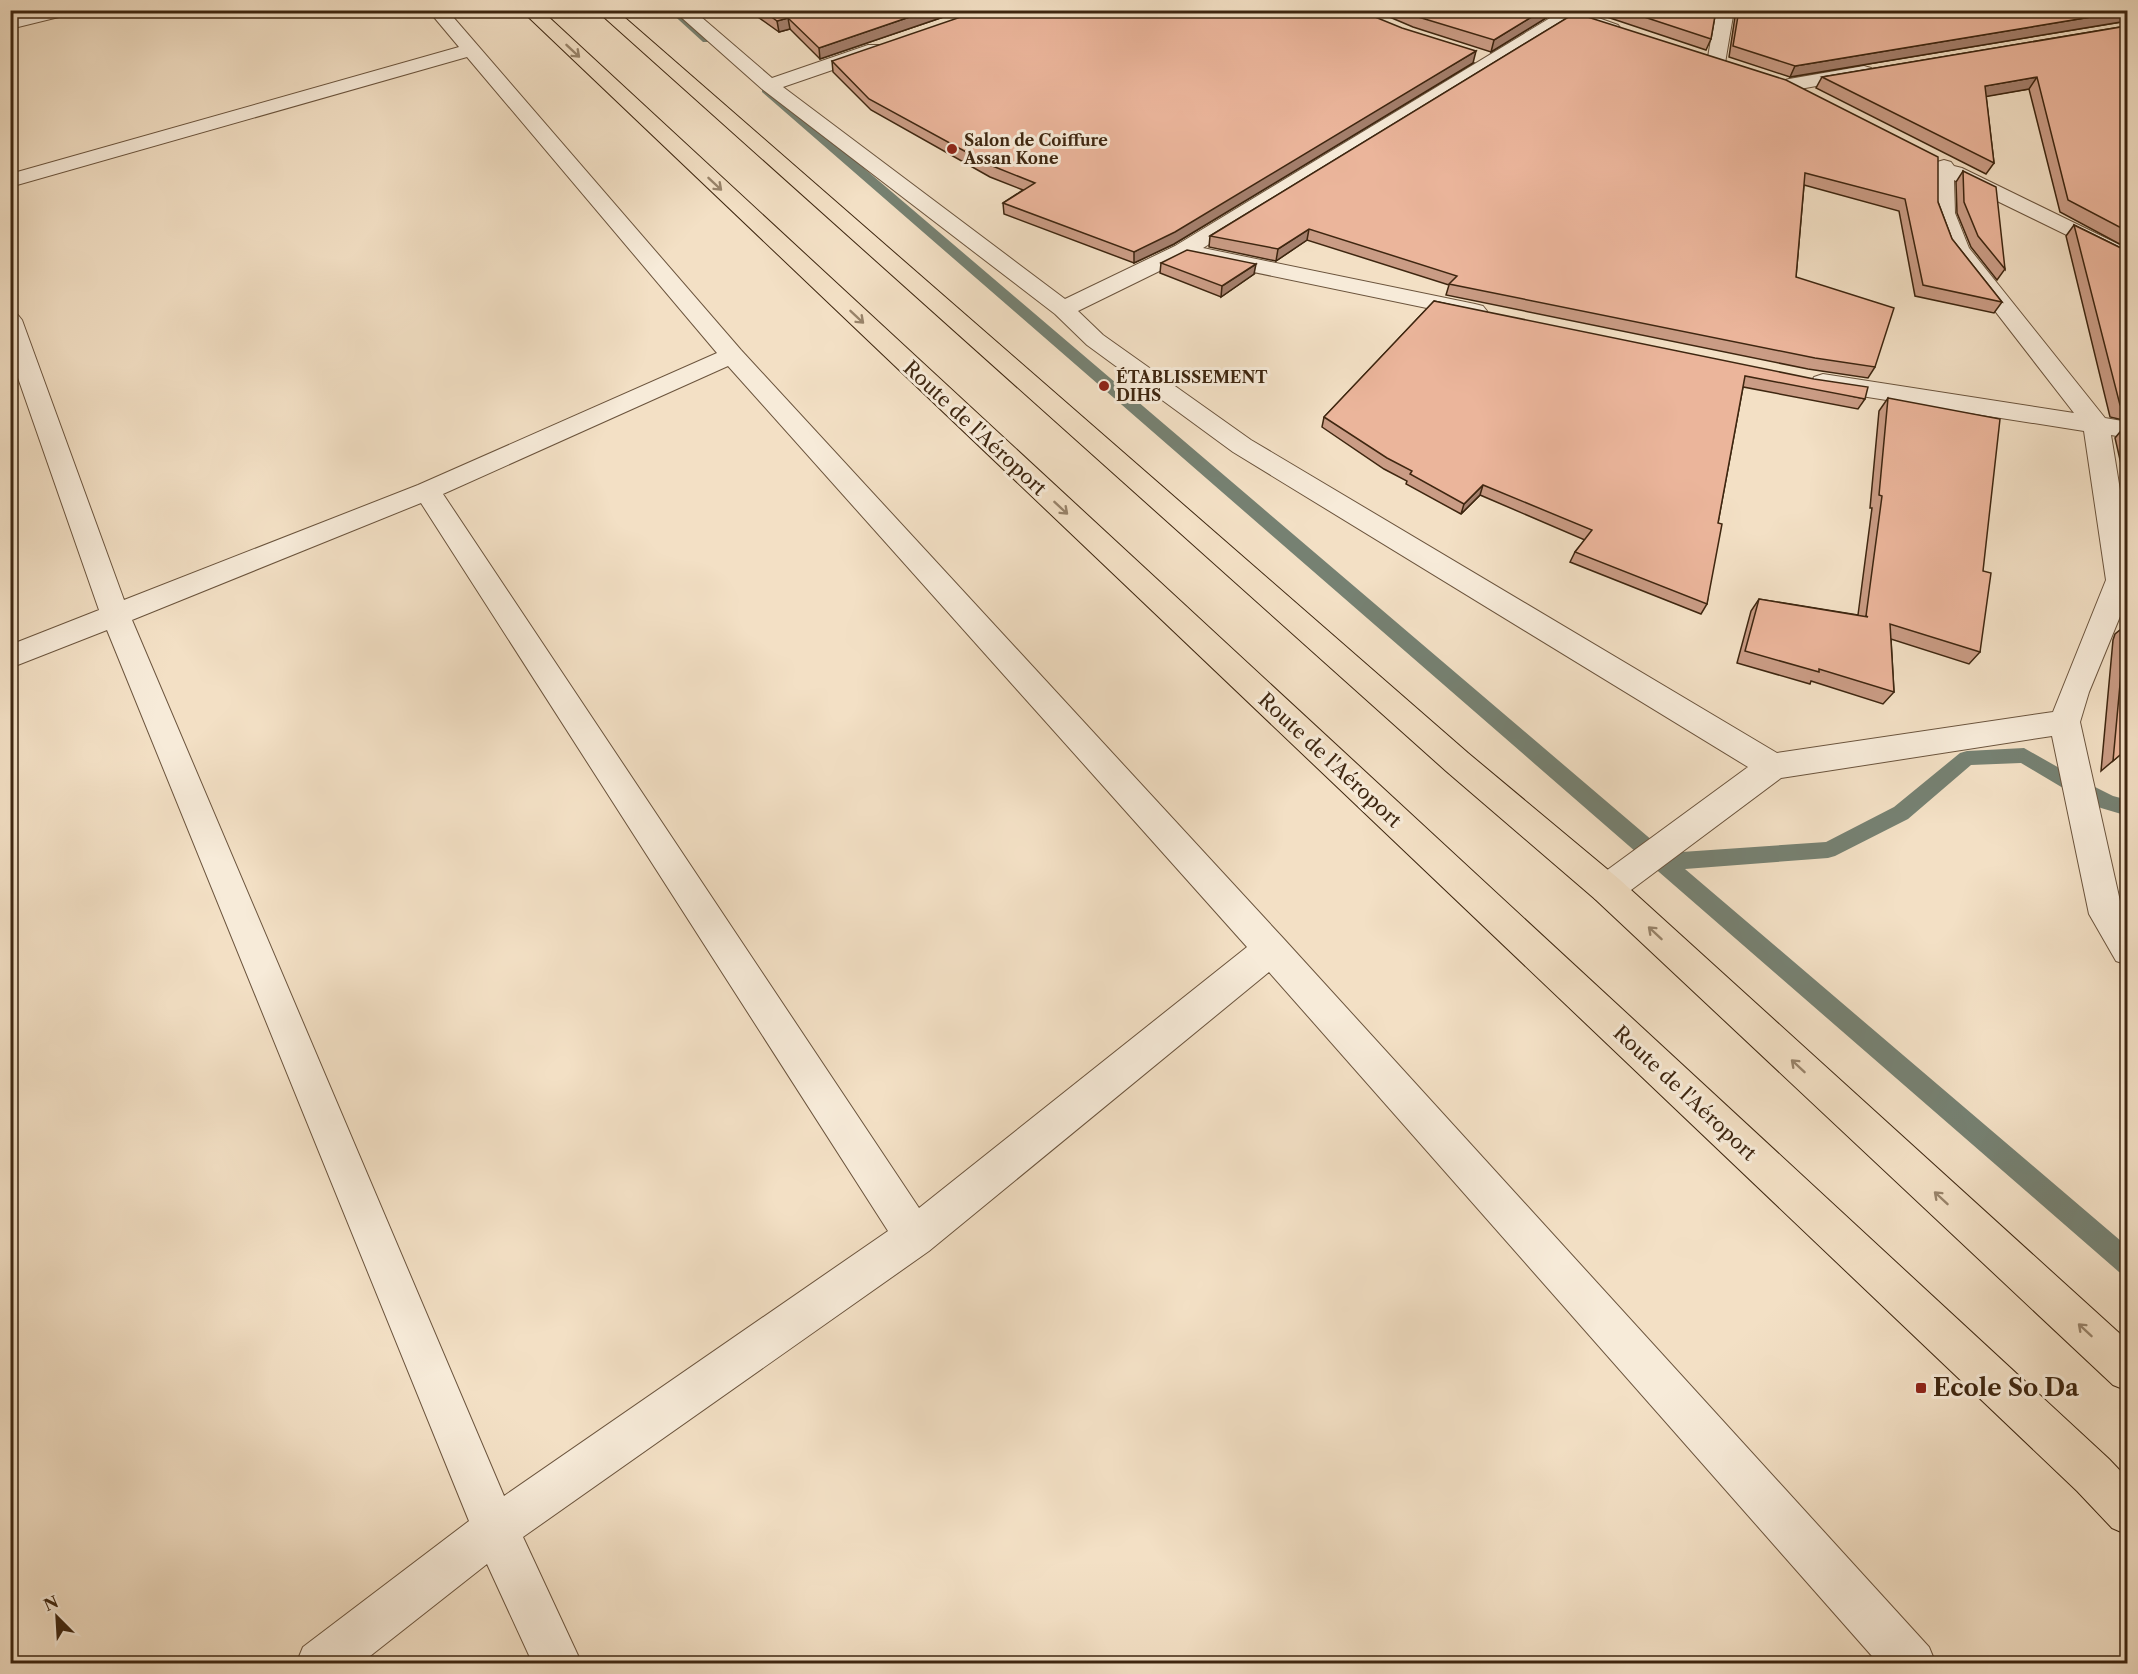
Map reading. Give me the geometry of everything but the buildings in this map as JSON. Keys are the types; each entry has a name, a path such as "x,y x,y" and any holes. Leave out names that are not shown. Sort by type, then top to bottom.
{"highway":[{"name":"Route de l'Aéroport","path":"530,10 2093,1475 2127,1512"},
{"path":"605,10 1448,754 1606,889 2127,1370"}],"street":[{"path":"10,24 65,10"},
{"path":"437,10 732,356 1271,949 1912,1664"},
{"path":"682,10 769,85 1063,309 1095,340 1242,446 1773,766"},
{"path":"1716,63 1725,10"},
{"path":"1063,309 1183,251 1485,58 1562,13 1625,33"},
{"path":"769,85 891,44"},
{"path":"10,181 470,50"},
{"path":"1693,56 1737,70"},
{"path":"1789,86 1882,69"},
{"path":"1768,79 1789,86 1820,102"},
{"path":"1923,156 2127,258"},
{"path":"1944,166 1944,213 1958,249 2096,424 2120,580 2074,692 2066,722 2106,914 2127,950"},
{"path":"1183,251 1496,315"},
{"path":"10,320 115,614 495,1529 558,1664"},
{"path":"10,657 427,491 732,356"},
{"path":"1796,377 2127,430"},
{"path":"427,491 915,1237"},
{"path":"1606,889 1773,766 2066,722"},
{"path":"320,1664 495,1529 915,1237 1271,949"}],"waterway":[{"path":"673,10 707,40"},
{"path":"766,90 2128,1263"},
{"path":"1664,862 1828,850 1901,813 1967,758 2024,755 2070,783 2108,802 2128,808"}],"place":[{"name":"Salon de Coiffure Assan Kone","path":"952,149"},
{"name":"ÉTABLISSEMENT DIHS","path":"1104,386"},
{"name":"Ecole So Da","path":"1921,1388"}]}
